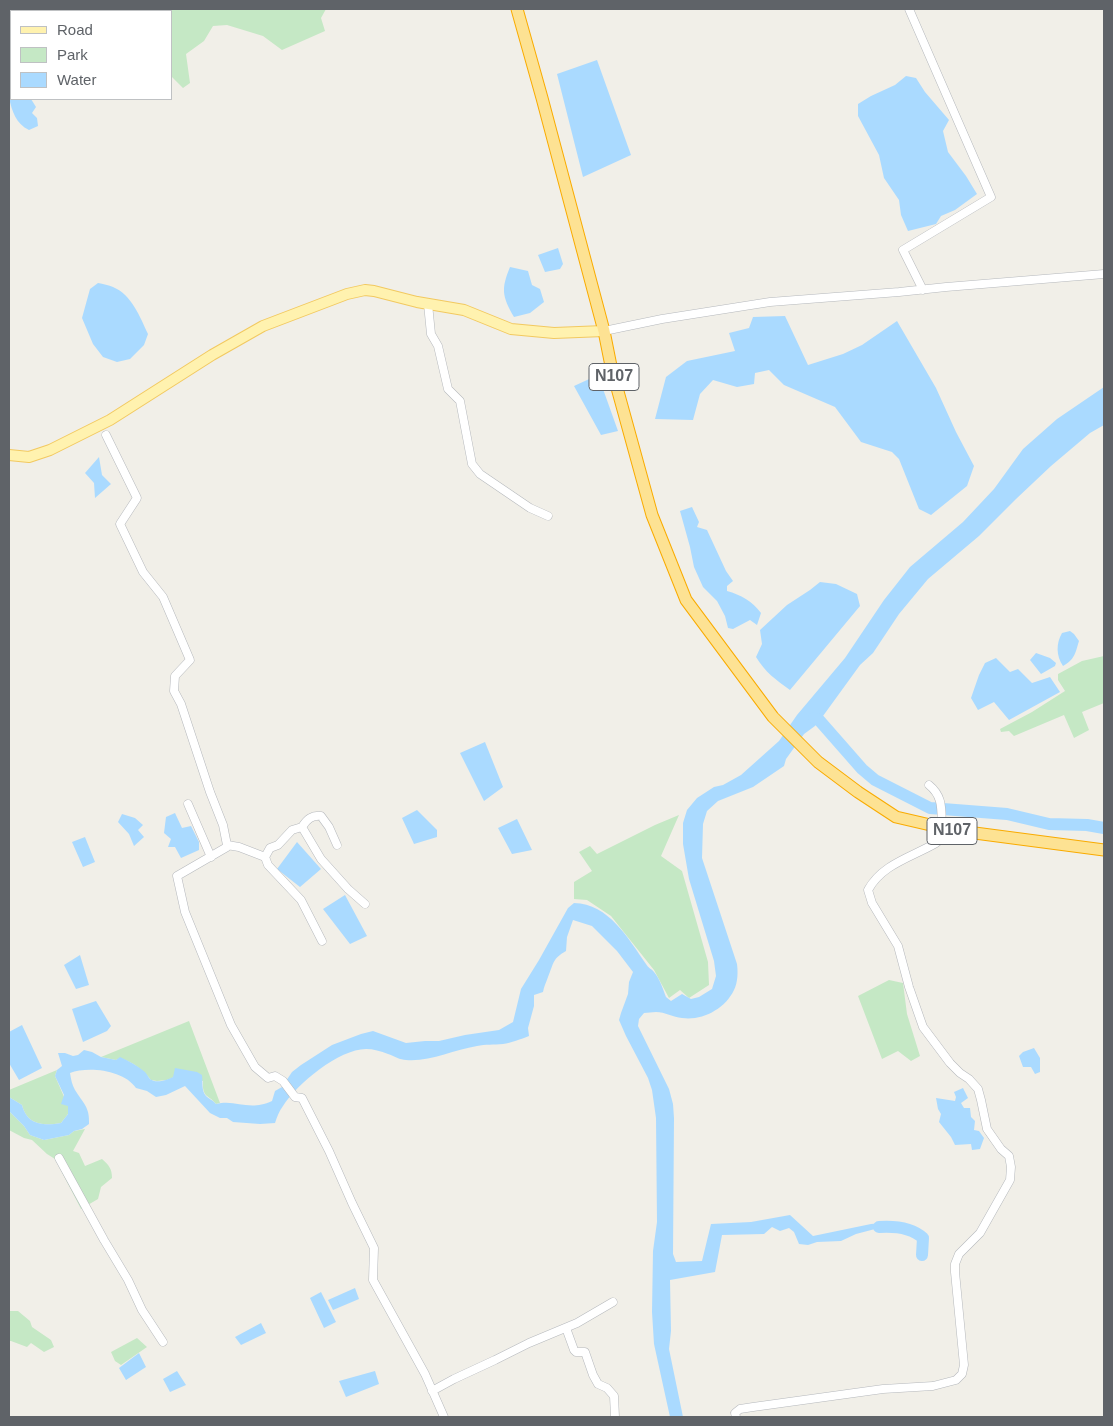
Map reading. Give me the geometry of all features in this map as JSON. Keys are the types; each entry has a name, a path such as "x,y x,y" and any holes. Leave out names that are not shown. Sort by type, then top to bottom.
{"highway":[{"name":"N107","path":"517,9 545,108 604,331 611,366 652,515 686,600 773,717 818,762 896,817 1104,850"}],"main road":[{"path":"9,455 28,457 50,450 110,420 212,354 263,326 347,294 365,290 464,310 512,329 554,334 604,331"}],"street":[{"path":"909,9 991,197 903,250 922,290"},
{"path":"604,331 662,319 770,302 1104,274"},
{"path":"428,304 432,334 438,346 448,389 460,402 472,464 480,474 530,508 548,516"},
{"path":"106,435 137,498 120,524 143,572 163,596 190,660 176,676 174,691 182,704 210,792 223,825 227,845"},
{"path":"736,1417 735,1413 740,1409 883,1389 932,1386 956,1380 962,1374 964,1365 955,1264 959,1254 980,1233 1010,1180 1009,1156 1001,1149 986,1129 978,1089 950,1063 923,1027 909,987 898,946 872,903 868,890 871,884 887,868 937,842 945,826 938,792 929,786"},
{"path":"188,804 211,857"},
{"path":"265,857 270,848 278,845 292,830 302,827 306,820 315,815 321,816 329,827 337,845"},
{"path":"302,827 321,859 348,889 365,904"},
{"path":"227,845 227,847 211,857 176,876 185,912 231,1025 255,1067 268,1078 275,1076 283,1081 295,1097 302,1098 374,1248 373,1280 425,1374 444,1417"},
{"path":"227,845 239,847 265,857 268,865 300,900 322,941"},
{"path":"59,1158 128,1280 142,1310 163,1342"},
{"path":"432,1391 529,1343 577,1323 613,1302"},
{"path":"566,1328 574,1350 576,1352 585,1352 593,1376 598,1384 607,1388 614,1396 615,1417"}],"green space":[{"path":"326,9 321,18 325,31 282,50 263,36 227,25 213,26 204,41 186,54 190,83 183,88 172,77 172,10 104,10"},
{"path":"1104,656 1104,703 1082,712 1089,730 1074,738 1064,715 1014,736 1009,731 1001,732 1000,729 1065,691 1058,680 1058,674 1082,661"},
{"path":"679,815 661,856 682,871 708,962 709,985 689,998 680,990 669,998 654,970 611,916 587,900 574,899 574,882 592,871 579,852 590,846 597,854"},
{"path":"889,980 903,983 907,1014 920,1056 911,1061 898,1051 882,1059 858,996"},
{"path":"189,1021 220,1103 216,1104 206,1095 203,1090 203,1081 174,1077 167,1080 151,1080 129,1062 120,1058 116,1060 101,1057"},
{"path":"57,1070 55,1076 68,1106 68,1114 61,1123 37,1123 28,1117 22,1105 9,1097 9,1090"},
{"path":"9,1111 30,1135 44,1140 69,1135 74,1131 85,1129 73,1151 79,1153 85,1166 102,1159 108,1165 111,1172 112,1178 101,1187 98,1199 81,1209 55,1159 32,1140 9,1130"},
{"path":"9,1311 18,1311 30,1321 32,1327 51,1340 54,1347 44,1352 31,1343 27,1347 9,1341"},
{"path":"137,1338 147,1347 121,1365 115,1361 111,1352"}],"water":[{"path":"597,60 631,155 583,177 557,74"},
{"path":"906,76 916,78 925,92 949,120 943,131 948,152 977,194 955,210 941,216 936,224 908,231 901,215 899,200 884,178 879,155 858,116 858,104 895,85"},
{"path":"10,96 10,100 32,100 36,107 32,113 37,118 38,126 29,130 21,124 15,117 9,98"},
{"path":"558,248 563,264 560,269 545,272 538,255"},
{"path":"510,267 528,271 532,285 540,289 544,302 530,313 514,317 504,292 505,281"},
{"path":"98,283 113,287 125,295 135,307 148,334 144,345 130,359 117,362 103,357 93,344 82,318 90,289"},
{"path":"785,316 808,365 843,354 862,345 897,321 936,388 974,466 967,486 931,515 919,509 899,459 892,452 861,442 835,407 784,385 769,370 755,373 754,384 737,387 713,380 700,394 693,420 655,419 666,377 687,361 735,351 729,333 749,328 753,317"},
{"path":"598,375 618,431 601,435 574,386"},
{"path":"1104,387 1104,425 1090,433 1051,466 979,536 928,579 899,614 873,653 860,665 815,726 804,734 786,759 784,766 753,787 718,801 707,811 703,824 702,858 737,964 735,987 725,1003 705,1015 690,1018 659,1012 644,1013 639,1019 638,1026 669,1089 673,1104 673,1254 676,1262 702,1261 711,1224 751,1222 790,1215 813,1236 871,1224 894,1222 895,1230 875,1229 856,1234 841,1241 817,1242 808,1245 799,1244 794,1232 789,1228 780,1231 772,1227 764,1234 722,1235 715,1272 670,1280 671,1331 669,1349 683,1417 670,1417 654,1344 652,1312 653,1251 657,1222 656,1118 652,1090 648,1078 619,1020 633,972 617,951 592,926 573,920 567,937 566,951 558,956 554,962 543,992 534,995 534,1006 528,1028 529,1036 516,1041 480,1045 433,1058 415,1060 406,1060 374,1050 355,1051 332,1061 308,1078 289,1097 280,1110 275,1123 233,1122 227,1118 220,1118 210,1113 185,1086 166,1095 156,1097 147,1091 136,1088 115,1073 96,1070 70,1073 74,1088 88,1113 89,1124 82,1129 74,1131 69,1135 44,1140 30,1135 9,1111 9,1097 22,1105 28,1117 37,1123 61,1123 68,1114 68,1106 61,1104 64,1095 55,1076 57,1070 62,1066 58,1053 73,1056 78,1055 84,1050 101,1057 116,1060 120,1057 145,1072 150,1079 155,1081 173,1077 175,1068 197,1072 202,1075 204,1094 216,1104 256,1105 272,1101 275,1091 282,1087 292,1072 301,1065 332,1045 361,1034 373,1031 406,1043 439,1041 499,1030 513,1022 521,989 568,908 574,903 597,909 616,924 656,975 666,997 671,1001 682,994 691,999 699,997 712,989 716,976 714,961 689,879 683,844 683,823 687,810 697,798 714,787 723,785 741,775 779,741 797,715 845,658 884,600 910,567 963,522 994,489 1023,449 1057,419"},
{"path":"99,457 102,475 111,484 95,498 94,483 85,473"},
{"path":"692,507 699,522 697,527 707,530 726,571 733,581 727,586 727,591 746,599 758,609 761,613 757,625 750,620 733,629 728,628 725,616 717,601 703,587 694,567 680,511"},
{"path":"820,582 836,584 857,594 860,606 790,690 775,679 756,657 762,644 760,630 787,605"},
{"path":"1070,631 1079,641 1072,658 1063,666 1058,654 1059,641 1062,633"},
{"path":"1036,653 1050,658 1056,663 1055,666 1041,674 1030,660"},
{"path":"996,658 1010,672 1018,669 1032,683 1050,677 1060,692 1009,720 994,702 978,710 971,698 985,663"},
{"path":"485,742 503,787 484,801 460,753"},
{"path":"417,810 437,830 437,837 414,844 402,818"},
{"path":"175,813 182,828 191,826 199,842 199,850 181,858 175,847 168,847 171,839 164,833 166,817"},
{"path":"122,814 135,818 143,825 138,830 144,837 134,846 129,834 118,822"},
{"path":"517,819 532,850 512,854 498,828"},
{"path":"85,837 95,862 83,867 72,842"},
{"path":"297,842 321,869 300,887 277,869"},
{"path":"345,895 367,936 350,944 323,909"},
{"path":"80,955 89,985 76,989 64,965"},
{"path":"96,1001 111,1026 107,1031 83,1042 72,1009"},
{"path":"22,1025 42,1068 19,1080 9,1063 9,1032"},
{"path":"1034,1048 1040,1058 1040,1072 1035,1074 1031,1067 1023,1067 1019,1056 1023,1052"},
{"path":"963,1088 968,1098 961,1103 964,1108 970,1108 971,1117 975,1121 974,1130 979,1131 984,1138 980,1149 972,1150 971,1144 955,1145 939,1122 941,1114 936,1098 955,1101 954,1092"},
{"path":"355,1288 359,1299 333,1310 328,1300"},
{"path":"321,1292 336,1322 324,1328 310,1298"},
{"path":"261,1323 266,1333 241,1345 235,1337"},
{"path":"139,1353 146,1367 126,1380 119,1368"},
{"path":"177,1371 186,1385 170,1392 163,1379"},
{"path":"375,1371 379,1384 346,1397 339,1381"}],"waterway":[{"path":"814,718 819,720 862,769 875,780 930,808 1007,814 1049,824 1087,825 1104,828"},
{"path":"879,1227 902,1228 918,1234 923,1238 922,1255"}]}
